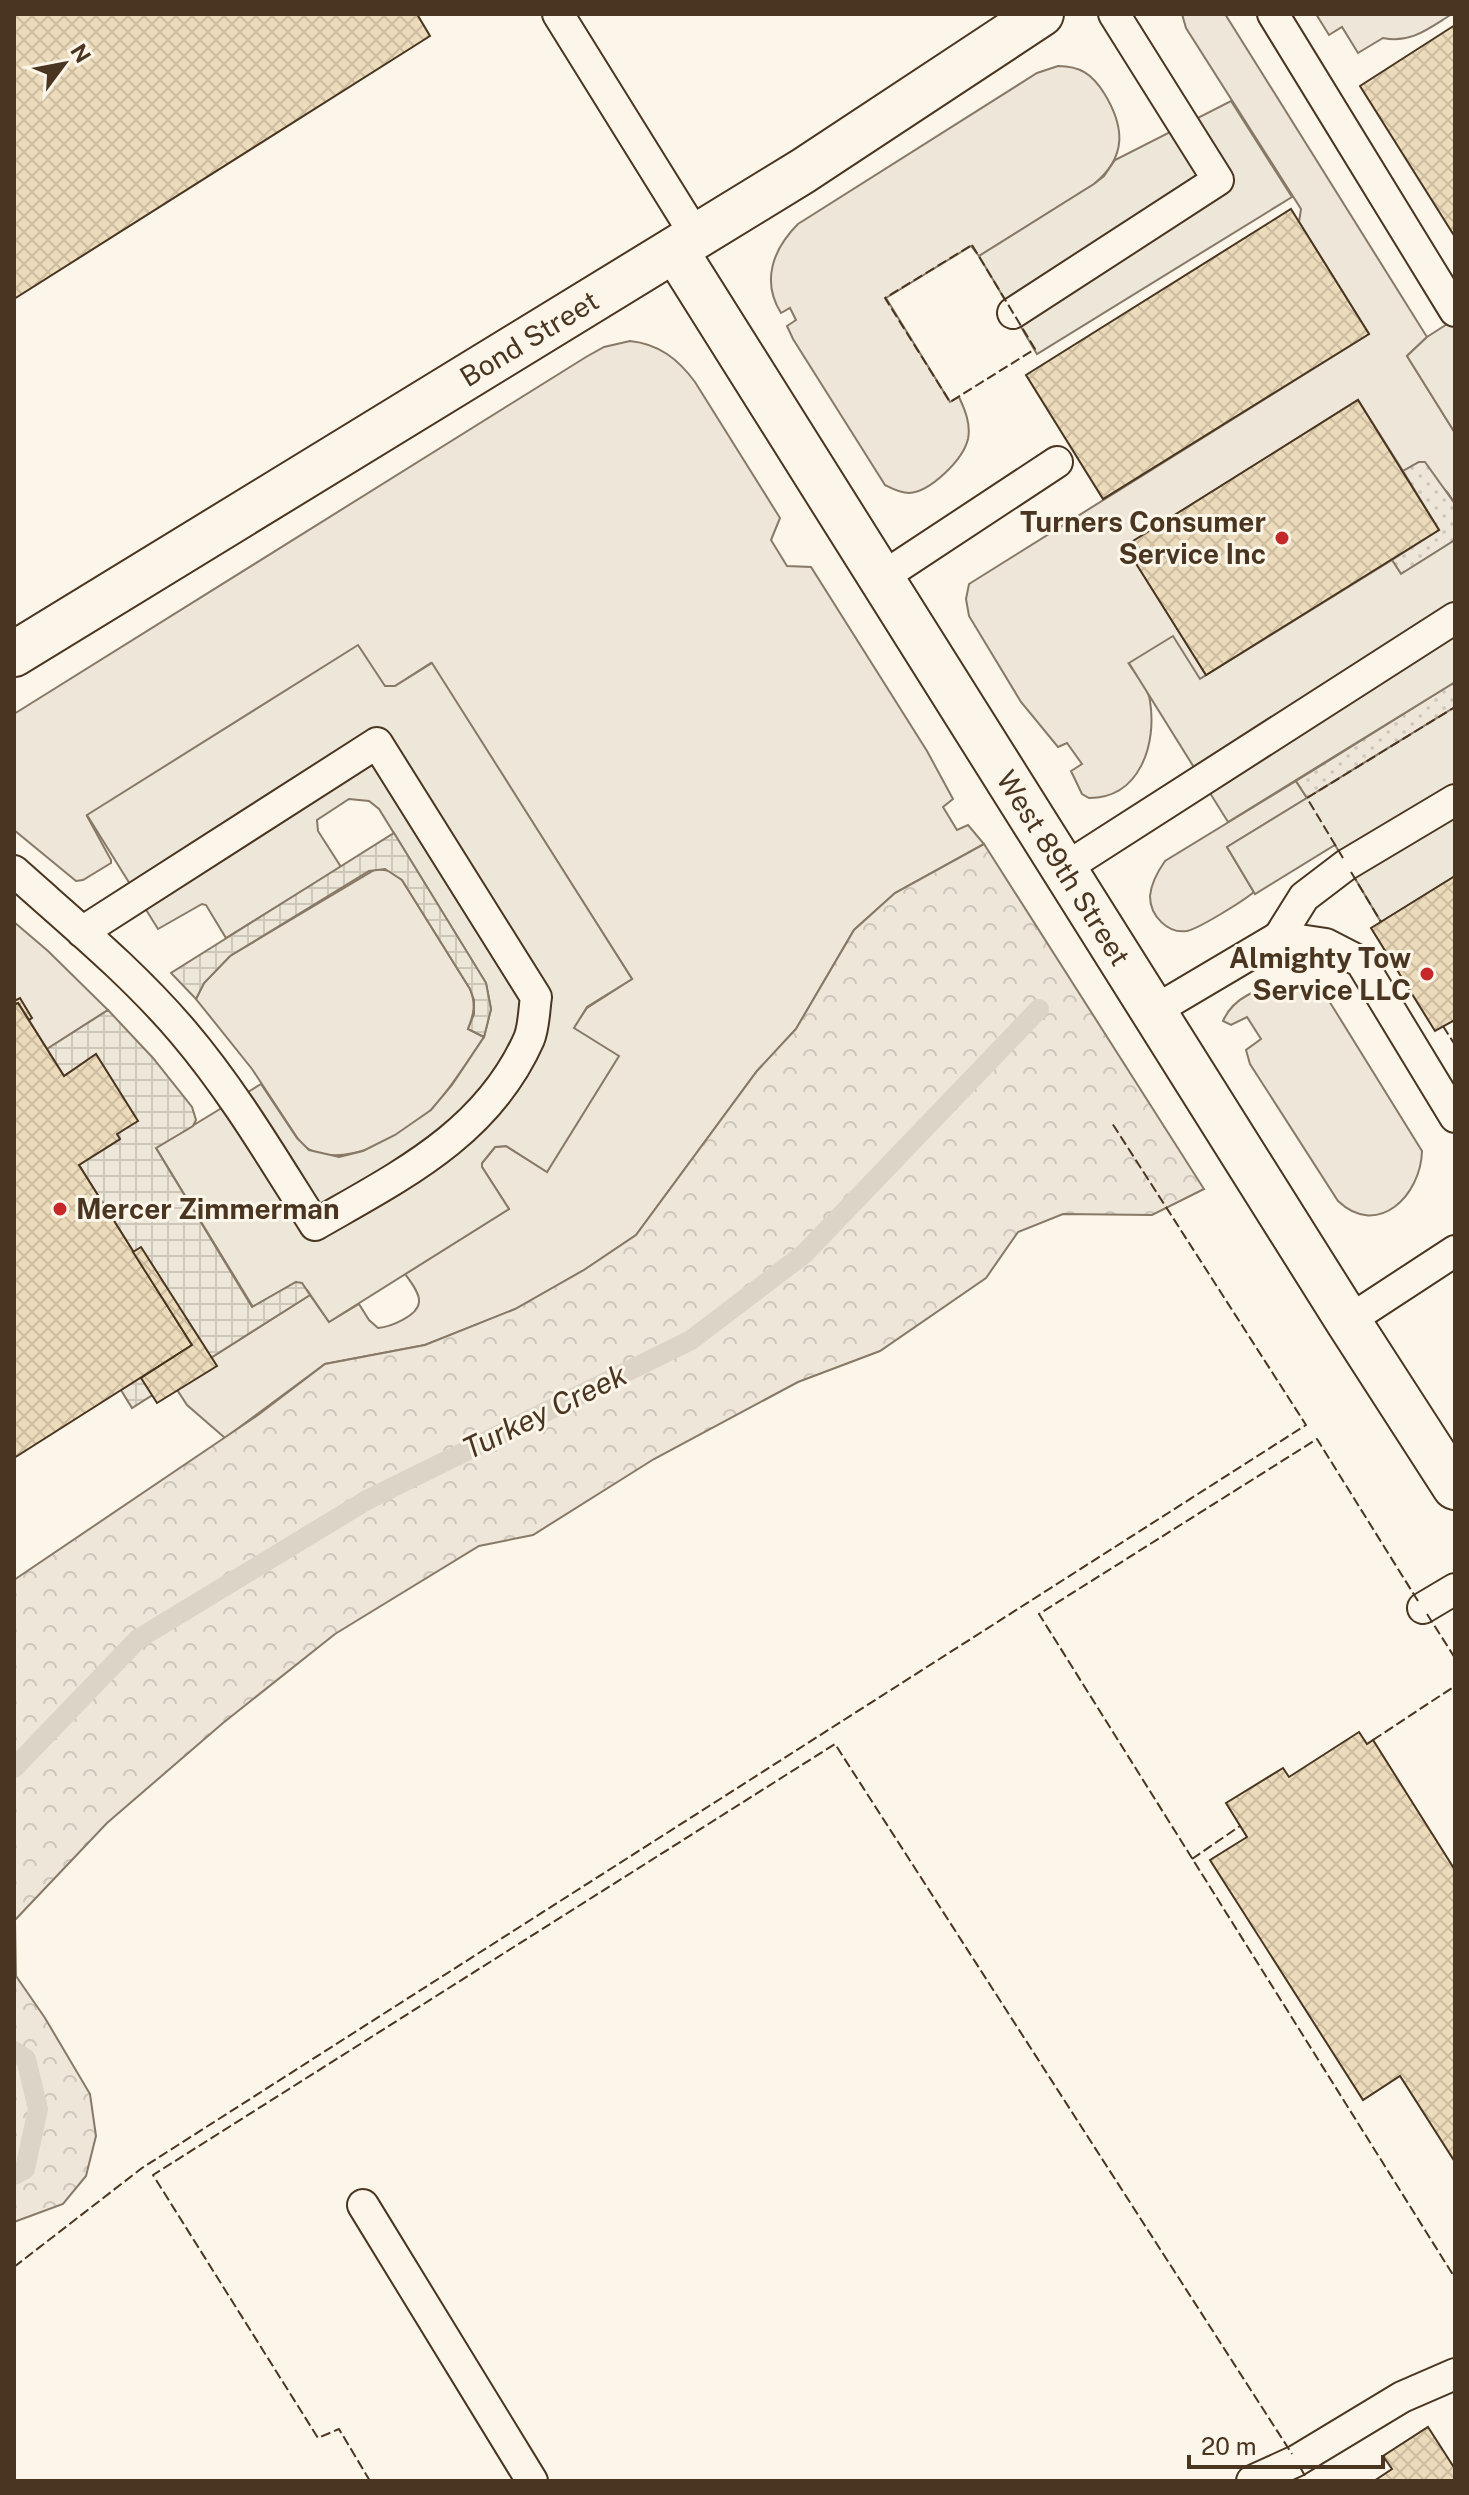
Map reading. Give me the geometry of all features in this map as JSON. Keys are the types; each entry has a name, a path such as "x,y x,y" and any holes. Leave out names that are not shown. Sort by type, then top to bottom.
{"street":[{"name":"Bond Street","path":"14,654 803,171 1041,14"},
{"name":"West 89th Street","path":"685,243 881,578 1455,1487"}],"lane":[{"path":"558,14 685,243"},
{"path":"1013,313 1218,180 1114,14"},
{"path":"1273,14 1455,311"},
{"path":"881,578 1057,462"},
{"path":"1065,868 1455,618"},
{"path":"14,871 139,985 182,1031 231,1093 315,1225 415,1167 462,1132 501,1087 530,1037 536,997 377,743 82,932"},
{"path":"1154,1011 1279,937 1304,897 1346,865 1455,800"},
{"path":"1279,937 1326,944 1361,962 1455,1117"},
{"path":"1348,1321 1455,1251"},
{"path":"1423,1608 1455,1589"},
{"path":"363,2205 532,2481"},
{"path":"1252,2481 1296,2461 1402,2397 1455,2374"}],"green space":[{"path":"1182,14 1225,14 1427,337 1407,356 1455,433 1455,504 1419,462 1403,471 1358,400 1126,546 1206,675 1200,679 1129,664 1149,696 1151,734 1147,751 1133,779 1121,789 1107,796 1089,798 1082,794 1071,771 1082,764 1067,743 1058,747 1021,702 969,616 966,599 969,584 1369,334 1299,222 1301,209 1186,28"},
{"path":"1316,14 1452,14 1419,34 1402,39 1383,38 1358,53 1342,27 1329,35"},
{"path":"1058,66 1079,70 1099,86 1116,118 1119,130 1117,152 1105,174 1094,184 979,256 971,246 886,298 950,402 959,397 969,428 968,439 960,456 936,481 909,493 897,490 885,485 793,339 787,326 796,320 790,308 781,313 772,289 776,255 798,224 1037,73"},
{"path":"630,341 650,345 667,354 695,382 780,518 771,540 787,566 811,567 927,751 953,799 943,807 957,830 968,825 984,844 895,893 854,930 796,1029 757,1071 636,1235 584,1270 516,1309 425,1345 325,1364 225,1438 187,1405 172,1382 310,1295 329,1322 359,1304 378,1328 396,1323 414,1312 419,1298 405,1274 509,1209 482,1167 495,1147 506,1146 547,1171 573,1028 587,1008 632,979 431,663 395,686 385,686 381,682 87,816 111,863 76,881 14,830 14,714 586,357 604,347"},
{"path":"1425,462 1455,504 1455,540 1401,574 1392,560 1439,530 1403,471"},
{"path":"1455,682 1455,707 1307,798 1296,781"},
{"path":"1296,781 1307,798 1227,847 1254,892 1211,920 1187,931 1173,930 1161,922 1153,910 1150,896 1155,878 1165,861"},
{"path":"984,844 1204,1189 1152,1215 1063,1214 1018,1232 986,1278 880,1351 798,1382 654,1459 533,1535 479,1546 335,1634 223,1723 107,1823 15,1920 16,1976 90,2094 96,2136 86,2176 63,2204 14,2222 14,1580 258,1415 325,1364 425,1345 515,1309 584,1270 636,1235 757,1071 796,1029 854,930 895,893"},
{"path":"376,869 391,871 402,880 470,989 474,1009 468,1029 484,1037 434,1107 407,1130 372,1148 353,1153 317,1153 302,1145 252,1069 196,999 204,983 230,956"},
{"path":"14,922 108,1010 47,1049 18,1003 14,1005"},
{"path":"1282,986 1315,991 1326,996 1422,1151 1414,1183 1395,1207 1368,1215 1353,1212 1338,1201 1250,1064 1246,1050 1261,1039 1247,1017 1231,1025 1223,1021 1233,1006 1247,995"}],"shaded area":[{"path":"1231,101 1292,197 1037,354 979,256 1094,184 1115,160"},
{"path":"1455,319 1455,433 1407,356 1427,337"},
{"path":"1455,540 1455,682 1228,822 1129,663 1173,636 1200,679 1392,560 1401,574"},
{"path":"358,645 385,686 395,686 432,663 632,979 587,1007 574,1028 619,1056 547,1172 506,1146 495,1147 482,1167 509,1209 329,1322 307,1290 296,1282 253,1307 156,1148 261,1084 297,1138 309,1150 339,1157 363,1151 395,1135 431,1110 484,1037 491,1009 486,983 379,809 369,801 349,799 317,820 318,831 341,867 226,938 206,905 202,904 158,929 87,815"},
{"path":"1455,707 1455,876 1381,922 1335,845 1255,894 1227,847"},
{"path":"394,833 486,983 491,1009 484,1037 468,1029 474,1014 470,989 402,880 385,869 369,871 230,956 204,983 196,999 171,973"},
{"path":"108,1010 153,1058 192,1107 196,1120 193,1126 156,1148 252,1307 296,1282 302,1283 310,1295 132,1408 121,1390 192,1345 79,1165 119,1140 117,1134 137,1121 96,1055 64,1076 47,1049"}],"building":[{"path":"14,14 417,14 430,36 14,299"},
{"path":"1455,25 1455,237 1360,86"},
{"path":"1291,209 1369,334 1103,499 1026,375"},
{"name":"Turners Consumer Service Inc","path":"1358,400 1439,530 1206,675 1125,546"},
{"name":"Almighty Tow Service LLC","path":"1455,876 1455,1020 1435,1031 1371,928"},
{"path":"20,998 32,1018 29,1020 18,1003 14,1005 14,1001"},
{"name":"Mercer Zimmerman","path":"18,1003 64,1076 96,1054 138,1121 117,1134 120,1139 79,1165 192,1345 14,1458 14,1005"},
{"path":"141,1247 217,1366 157,1403 141,1378 192,1345 133,1252"},
{"path":"1359,1732 1367,1744 1373,1740 1455,1870 1455,2162 1400,2076 1363,2100 1210,1860 1247,1837 1226,1803 1283,1768 1289,1777"},
{"path":"1428,2427 1455,2469 1455,2481 1374,2481 1392,2469 1383,2456"}],"waterway":[{"name":"Turkey Creek","path":"14,1768 138,1639 367,1500 691,1340 804,1254 1039,1009"},
{"name":"Turkey Creek","path":"14,2051 26,2059 38,2109 25,2169 14,2175"}],"fence":[{"path":"972,245 1035,349 950,402 885,298 972,245"},
{"path":"1343,858 1307,798 1455,707"},
{"path":"1351,872 1381,922"},
{"path":"1443,1026 1455,1045"},
{"path":"14,2267 142,2168 1306,1425 1112,1123"},
{"path":"1418,1601 1317,1439 1039,1614 1455,2278"},
{"path":"1427,1614 1455,1658"},
{"path":"1373,1740 1455,1686"},
{"path":"370,2481 339,2429 318,2438 153,2175 835,1744 1292,2454"},
{"path":"1192,1859 1240,1826"},
{"path":"1300,2467 1308,2481"}],"place":[{"name":"Turners Consumer Service Inc","path":"1282,538"},
{"name":"Almighty Tow Service LLC","path":"1427,974"},
{"name":"Mercer Zimmerman","path":"60,1209"}]}
